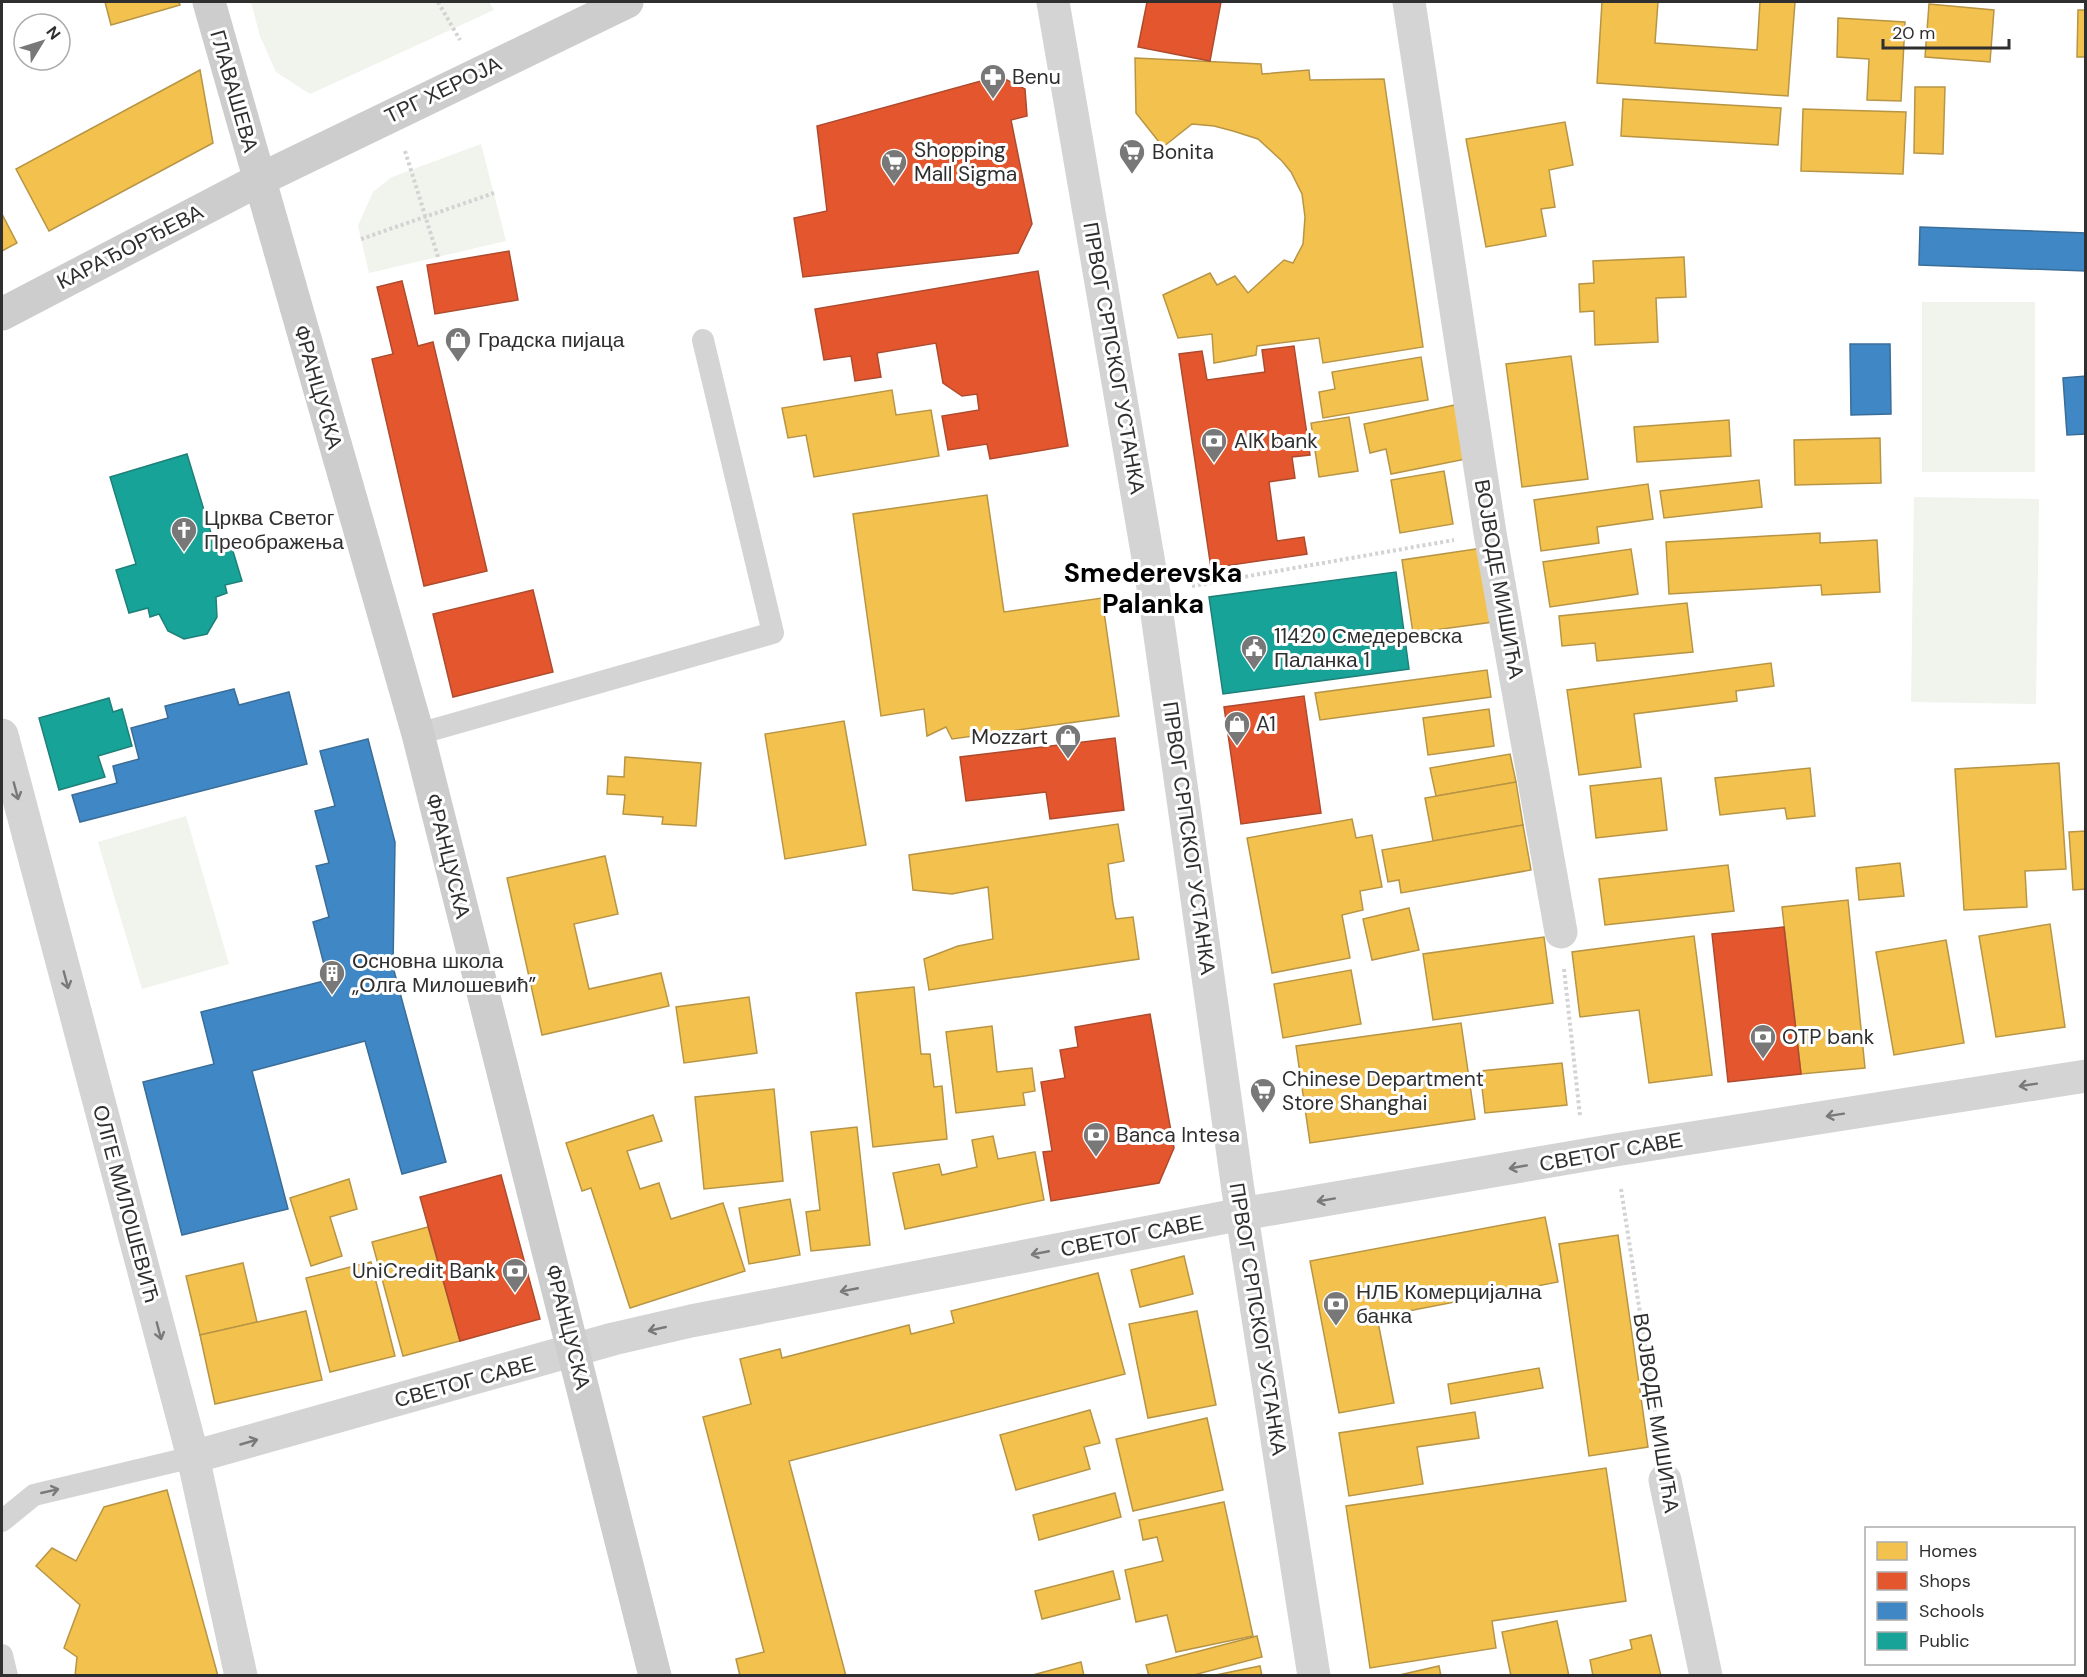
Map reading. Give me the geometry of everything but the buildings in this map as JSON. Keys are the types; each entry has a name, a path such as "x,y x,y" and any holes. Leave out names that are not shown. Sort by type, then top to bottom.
{"main road":[{"name":"ГЛАВАШЕВА","path":"209,2 259,180"},
{"name":"ТРГ ХЕРОЈА","path":"259,180 627,2"},
{"name":"КАРАЂОРЂЕВА","path":"2,314 259,180"},
{"name":"ФРАНЦУСКА","path":"259,180 418,734 655,1676"}],"street":[{"name":"ПРВОГ СРПСКОГ УСТАНКА","path":"1053,2 1154,593 1242,1214 1314,1676"},
{"name":"ВОЈВОДЕ МИШИЋА","path":"1409,2 1490,533 1561,932"},
{"name":"ОЛГЕ МИЛОШЕВИЋ","path":"2,735 193,1457 241,1676"},
{"name":"СВЕТОГ САВЕ","path":"193,1457 614,1339 691,1321 1242,1214 1599,1153 2085,1076"},
{"name":"ВОЈВОДЕ МИШИЋА","path":"1665,1480 1706,1676"}],"lane":[{"path":"418,734 773,633 703,340"},
{"path":"2,1521 34,1495 193,1457"},
{"path":"2,1655 7,1676"}],"path":[{"path":"438,2 478,73"},
{"path":"404,147 438,257"},
{"path":"361,239 494,193"},
{"path":"1154,593 1490,533"},
{"name":"ВОЈВОДЕ МИШИЋА","path":"1561,932 1599,1153 1665,1480"}],"shaded area":[{"path":"251,2 489,2 494,10 310,94 276,72 260,36"},
{"path":"481,144 506,241 369,273 358,226 373,192 392,177"},
{"path":"1922,302 2035,302 2035,472 1922,472"},
{"path":"1914,497 2039,499 2036,704 1911,702"},
{"path":"186,816 229,964 142,989 98,842"}],"place":[{"name":"Benu","path":"993,100"},
{"name":"Bonita","path":"1132,175"},
{"name":"Shopping Mall Sigma","path":"894,185"},
{"name":"Градска пијаца","path":"458,363"},
{"name":"AIK bank","path":"1214,464"},
{"name":"Црква Светог Преображења","path":"184,553"},
{"name":"11420 Смедеревска Паланка 1","path":"1254,671"},
{"name":"A1","path":"1237,747"},
{"name":"Mozzart","path":"1068,760"},
{"name":"Основна школа „Олга Милошевић”","path":"332,996"},
{"name":"OTP bank","path":"1763,1060"},
{"name":"Chinese Department Store Shanghai","path":"1263,1114"},
{"name":"Banca Intesa","path":"1096,1158"},
{"name":"UniCredit Bank","path":"515,1294"},
{"name":"НЛБ Комерцијална банка","path":"1336,1327"}],"district":[{"name":"Smederevska Palanka","path":"1153,588"}]}
